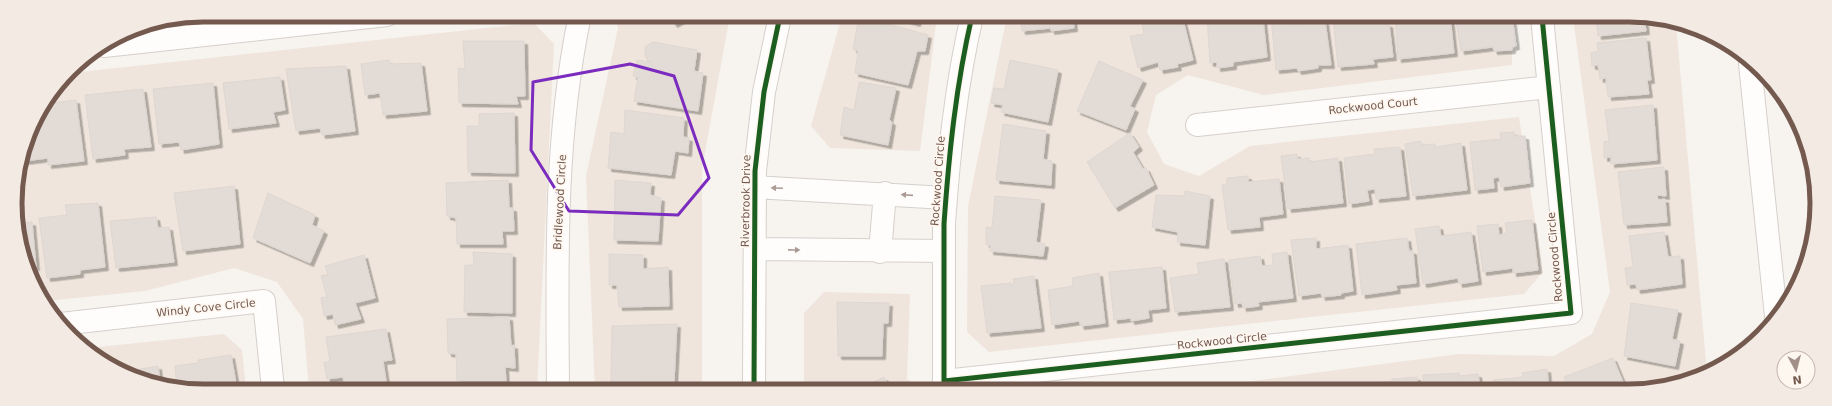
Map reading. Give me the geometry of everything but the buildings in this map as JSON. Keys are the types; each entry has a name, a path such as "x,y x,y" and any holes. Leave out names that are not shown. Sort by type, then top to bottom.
{"street":[{"path":"115,45 323,22"},
{"name":"Bridlewood Circle","path":"558,384 558,193 564,124 579,22"},
{"name":"Riverbrook Drive","path":"754,384 755,171 764,92 779,22"},
{"name":"Rockwood Circle","path":"971,22 962,58 950,142 944,251 944,381 1571,313 1543,22"},
{"path":"1751,69 1775,310"},
{"name":"Rockwood Court","path":"1197,125 1549,87"},
{"name":"Rockwood Circle","path":"755,187 885,193 946,198"},
{"path":"880,252 885,193"},
{"path":"755,249 880,252 944,251"},
{"name":"Windy Cove Circle","path":"68,323 264,301 272,384"}],"highlighted area":[{"path":"630,64 674,76 709,178 678,215 569,211 531,150 533,82"}],"shaded area":[{"path":"616,22 729,22 702,168 702,384 595,384 586,176 618,28"},
{"path":"840,22 936,22 920,151 830,148 811,126"},
{"path":"1006,22 1511,22 1512,65 1264,95 1188,75 1156,95 1147,132 1164,164 1199,176 1250,146 1519,117 1543,272 1524,294 989,352 967,332 968,206"},
{"path":"1574,22 1641,22 1676,28 1706,366 1676,378 1641,384 1230,384 1459,354 1554,356 1592,334 1610,292"},
{"path":"534,23 554,44 537,384 309,384 303,319 277,282 234,268 145,291 51,301 36,272 28,250 22,215 22,191 28,156 46,112 59,93 78,72"},
{"path":"824,292 910,294 907,379 915,384 804,384 804,313"},
{"path":"224,334 242,350 245,384 191,384 168,381 134,370 112,360 94,348"}],"cycle path":[{"path":"754,384 755,171 764,92 779,22"},
{"path":"971,22 957,93 944,224 944,381 1571,313 1542,22"}]}
